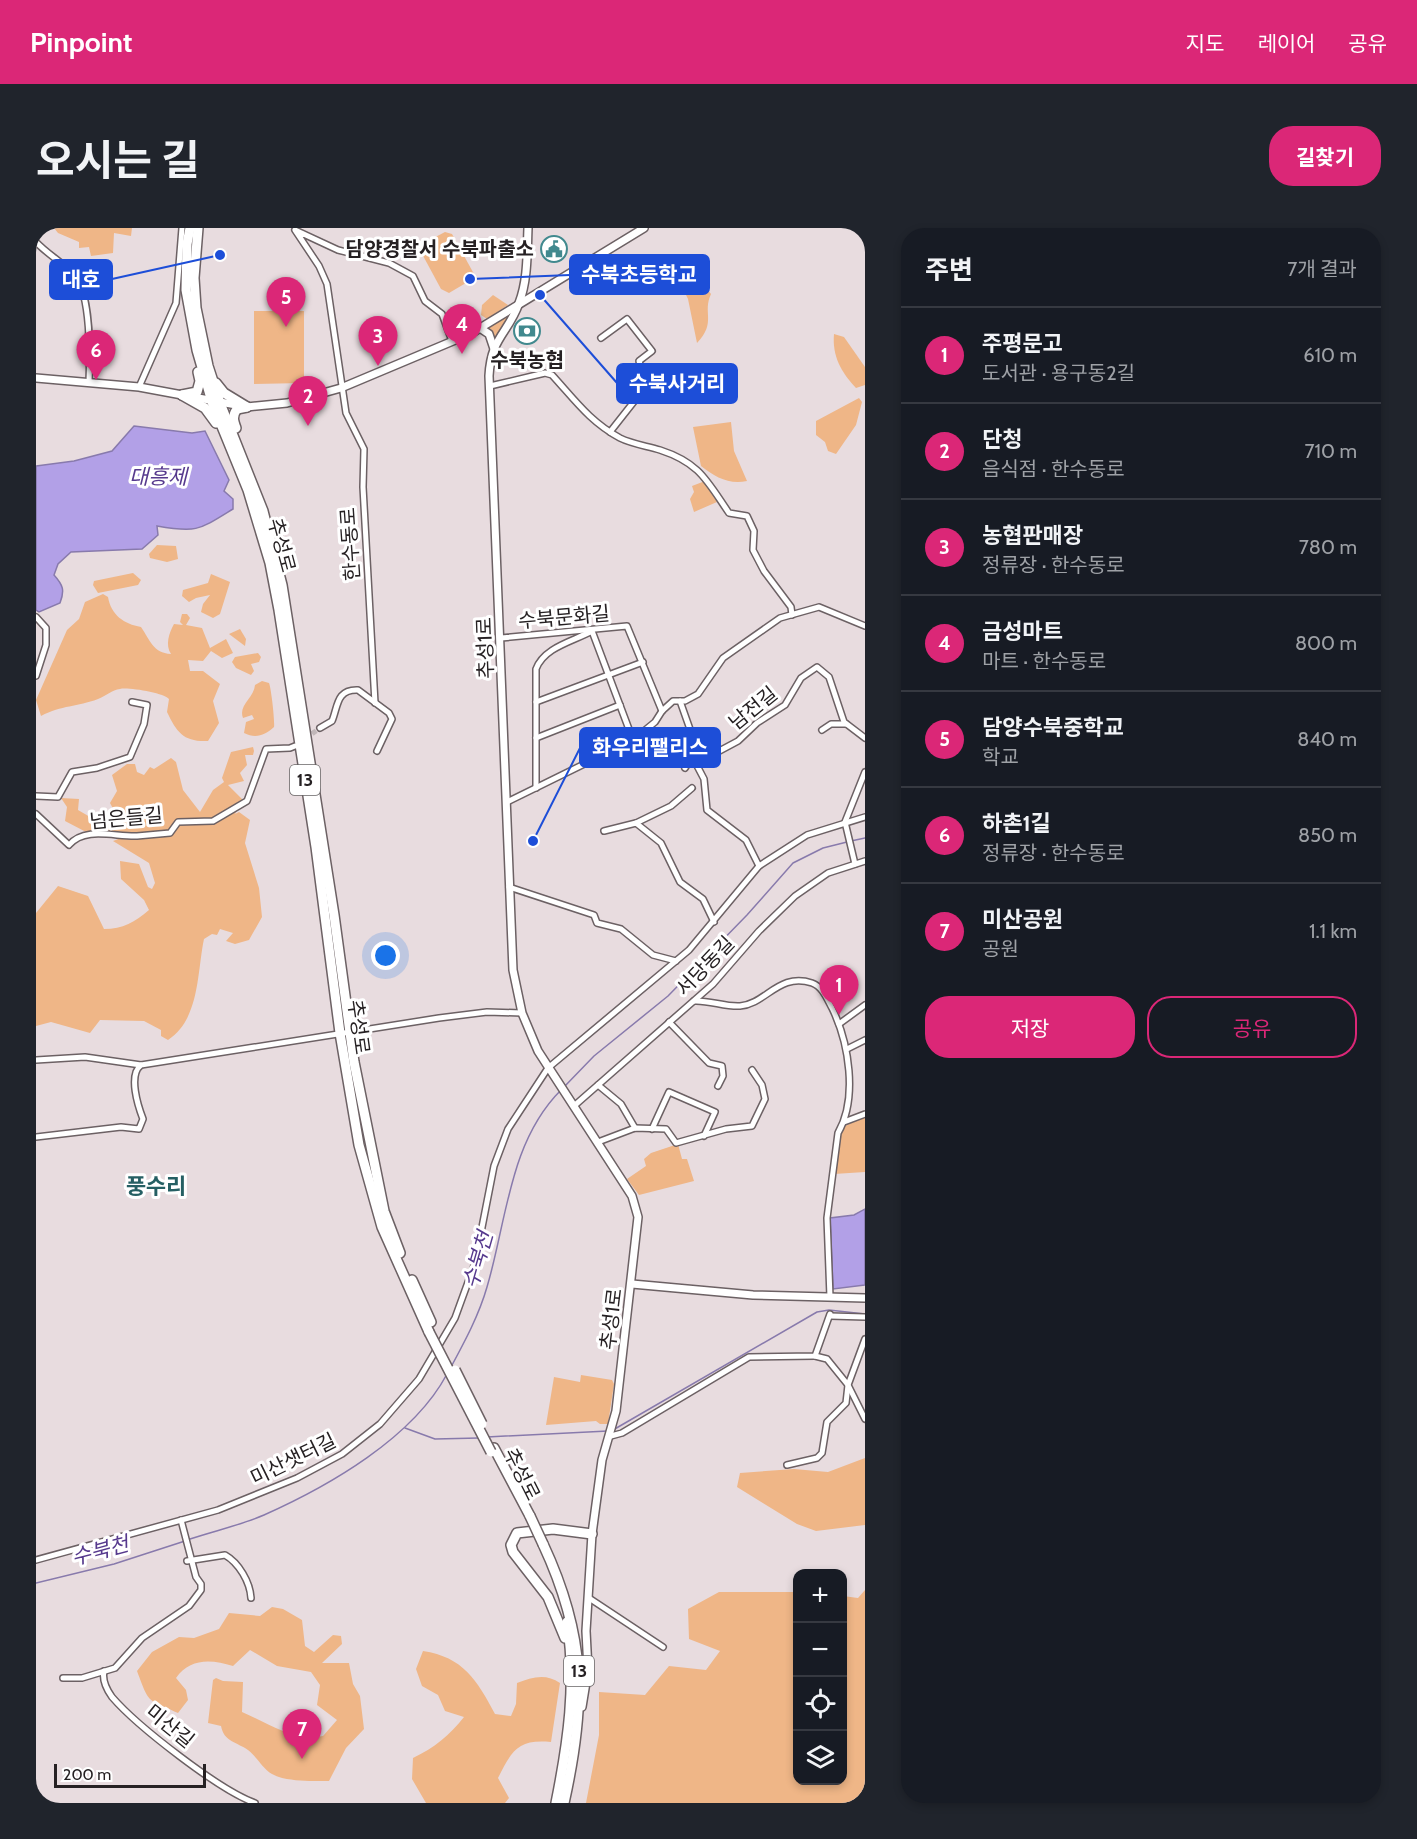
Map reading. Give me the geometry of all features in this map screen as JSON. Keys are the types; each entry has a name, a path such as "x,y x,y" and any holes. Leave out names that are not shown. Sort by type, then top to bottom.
{"main road":[{"name":"추성로","path":"190,228 187,244 189,316 216,403 250,495 270,563 290,674 345,1032 384,1212 432,1331 527,1516 565,1612 571,1658 570,1724 556,1803"},
{"name":"추성로","path":"198,228 194,278 196,308 216,403 263,511 282,585 299,688 345,1032"},
{"path":"182,395 197,392 201,381 190,339 189,316"},
{"path":"211,374 224,393 247,407"},
{"path":"182,395 205,408 213,417 250,495"},
{"path":"247,407 237,409 233,420 248,459 263,511"},
{"path":"571,1658 548,1597 516,1557 511,1545 517,1533 539,1529 592,1534"},
{"name":"추성로","path":"540,1544 558,1575 575,1634 579,1676 579,1721 564,1803"}],"street":[{"path":"139,387 176,303 182,228"},
{"name":"추성1로","path":"528,228 525,276 520,302 494,349 490,364 513,969 522,1013 548,1069 632,1196 638,1217 632,1284 614,1421 602,1460 592,1534 586,1630 588,1670 579,1721"},
{"path":"36,378 139,387 247,407 287,403 341,388 480,328 644,228"},
{"path":"295,229 327,246 389,263 413,276 425,301 442,314 452,341"},
{"name":"한수동로","path":"295,229 319,266 327,284 346,413 364,449 363,487 375,703"},
{"path":"36,242 52,259 68,269 82,286 90,354 89,382"},
{"path":"602,338 627,320 652,351 639,361 644,378 636,399 610,432"},
{"path":"480,328 489,334 494,349"},
{"path":"490,386 546,373 552,375 585,414 621,439 680,457 696,466 709,481 729,513 747,516 754,531 753,550 764,571 791,607 792,615"},
{"path":"507,802 633,740 655,722 662,711 673,701 680,701 698,694 724,657 777,620 811,608 823,607 846,620 865,626"},
{"path":"36,617 46,628 46,645 36,676"},
{"name":"수북문화길","path":"501,638 627,626 662,711"},
{"name":"수북문화길","path":"537,788 538,662 552,649 592,631 633,740"},
{"path":"536,702 643,662"},
{"name":"남전길","path":"698,749 710,756 738,741 757,723 788,702 798,681 817,667 829,677 846,724"},
{"path":"320,728 332,721 337,701 346,691 358,690 389,713 392,718 377,751"},
{"path":"680,701 698,749 685,768"},
{"path":"36,796 58,797 72,772 97,768 130,757 144,724 147,705 132,702"},
{"path":"536,738 620,705"},
{"path":"822,730 831,724 846,724 865,738"},
{"name":"넘은들길","path":"36,814 69,845 74,838 86,835 135,836 170,832 178,822 213,821 248,801 266,748 295,746"},
{"path":"693,758 704,779 706,810 746,840 759,866"},
{"path":"855,864 846,824 865,772"},
{"path":"604,831 636,823 671,806 692,788"},
{"path":"548,1069 676,961 714,922 759,866 807,835 865,817"},
{"path":"636,823 661,843 680,882 702,898 714,922"},
{"name":"서당동길","path":"573,1104 598,1085 729,968 759,931 795,896 819,877 865,861"},
{"path":"509,887 594,915 597,923 621,929 653,955 676,961"},
{"path":"694,1000 741,1006 789,981 812,983 824,993 839,1024 847,1049 849,1090 844,1122 838,1132 828,1207 830,1297"},
{"path":"839,1024 865,1005"},
{"path":"36,1060 80,1057 141,1065 345,1032 488,1012 522,1013"},
{"path":"669,1022 709,1063 722,1066 723,1076 718,1086"},
{"path":"847,1049 865,1040"},
{"path":"36,1137 110,1128 139,1129 143,1119 137,1103 135,1074 136,1068 141,1065"},
{"name":"미산샛터길","path":"36,1560 182,1522 218,1510 297,1478 334,1458 380,1424 405,1397 433,1359 455,1318 475,1263 494,1166 508,1130 525,1100 548,1069"},
{"path":"598,1142 635,1128 666,1129 676,1143 726,1129 747,1128 756,1122 758,1109 765,1099 762,1085 752,1070"},
{"path":"598,1085 621,1104 635,1128"},
{"path":"652,1129 669,1092 715,1112 704,1136"},
{"path":"844,1122 865,1114"},
{"path":"632,1284 753,1296 865,1298"},
{"path":"815,1356 821,1345 825,1325 830,1315 865,1317"},
{"path":"787,1465 817,1458 822,1453 827,1422 846,1403 848,1385 865,1339"},
{"path":"611,1434 622,1433 749,1357 815,1356 827,1359 848,1385 865,1419"},
{"path":"63,1678 82,1678 115,1668 142,1638 189,1606 201,1590 182,1522"},
{"path":"191,1559 225,1555 231,1558 251,1589 251,1598"},
{"path":"589,1598 663,1647"},
{"name":"미산길","path":"104,1671 102,1678 111,1695 127,1711 220,1785 255,1803"}],"shaded area":[{"path":"54,228 132,228 131,236 114,233 113,253 91,256 89,247 79,248 79,242 58,233"},
{"path":"445,232 452,234 474,274 471,280 449,293 441,289 421,252 424,243"},
{"path":"684,270 693,271 711,294 708,323 703,336 697,343 688,299 675,273"},
{"path":"493,295 508,305 487,319 481,315 482,305"},
{"path":"254,311 304,311 304,383 254,384"},
{"path":"512,312 495,338 487,326"},
{"path":"834,334 844,337 865,367 865,385 856,388 842,370 834,349"},
{"path":"859,398 862,402 856,425 836,454 828,451 825,442 816,435 816,421"},
{"path":"731,422 734,451 747,481 734,482 722,479 701,466 693,427"},
{"path":"705,481 717,502 694,512 690,499 694,492 692,486"},
{"path":"157,545 176,546 178,559 167,562 150,558 149,554"},
{"path":"133,573 141,580 138,585 98,593 93,585 94,581"},
{"path":"211,574 230,582 220,614 213,618 201,612 203,604 210,595 189,602 182,596 183,590 208,583"},
{"path":"103,594 108,597 112,609 119,618 141,627 153,645 165,653 171,654 168,647 169,635 174,624 183,625 180,622 182,614 187,614 190,618 186,625 202,628 210,648 226,639 233,653 222,658 211,651 203,661 188,660 190,671 203,671 220,684 213,701 219,723 208,741 187,738 178,731 167,712 169,699 138,690 117,690 98,699 41,716 36,700 67,630 79,619 85,602"},
{"path":"240,629 246,639 245,646 229,634"},
{"path":"258,653 261,657 259,662 251,664 254,671 251,675 236,668 232,662 235,657"},
{"path":"262,681 269,683 270,686 274,727 264,734 252,736 244,733 246,722 254,719 252,715 243,718 242,713 255,685"},
{"path":"253,747 253,755 245,755 247,765 240,773 244,781 228,785 243,800 235,814 239,812 250,820 245,843 259,888 262,917 249,940 235,944 226,941 233,933 220,929 217,935 212,934 204,939 192,1008 178,1031 168,1040 161,1036 161,1030 144,1021 100,1020 90,1033 51,1022 36,1026 36,913 58,886 88,896 104,929 128,924 149,910 144,900 121,879 120,861 139,864 148,887 152,889 155,883 149,863 113,841 121,838 111,832 97,830 96,833 88,833 65,821 67,807 61,798 79,799 78,810 97,821 112,825 117,816 110,803 117,791 112,775 127,764 135,764 137,772 144,775 150,767 154,769 171,758 176,762 183,790 200,812 213,790 224,782 222,778 231,752"},
{"path":"865,1116 865,1172 834,1174 839,1129"},
{"path":"678,1144 682,1159 687,1159 694,1181 639,1195 627,1179 646,1166 644,1159 651,1153"},
{"path":"581,1375 612,1380 614,1384 608,1424 600,1424 596,1421 546,1425 554,1377 580,1382"},
{"path":"865,1458 865,1525 816,1531 797,1524 737,1487 740,1473 794,1469 828,1472"},
{"path":"865,1590 865,1803 586,1803 599,1735 599,1692 645,1695 669,1666 706,1670 720,1651 689,1639 688,1609 719,1592 793,1592 793,1785 847,1785 847,1597 858,1598"},
{"path":"272,1607 283,1609 302,1620 305,1646 314,1652 333,1635 341,1636 342,1644 322,1663 349,1663 353,1684 360,1696 364,1729 346,1748 329,1781 292,1780 278,1777 266,1769 248,1750 228,1739 221,1726 208,1723 213,1680 216,1678 223,1681 243,1682 242,1712 291,1734 323,1736 337,1720 317,1705 320,1685 311,1672 277,1666 250,1650 233,1666 209,1661 194,1664 182,1671 176,1678 186,1690 188,1700 178,1713 151,1700 137,1671 152,1652 179,1637 194,1638 219,1629 229,1613 260,1616"},
{"path":"423,1651 449,1659 467,1672 482,1691 495,1714 511,1716 516,1704 517,1683 539,1677 560,1683 551,1742 531,1742 517,1748 498,1778 509,1798 505,1803 426,1803 412,1779 413,1758 441,1740 464,1717 445,1711 438,1695 422,1686 416,1669"}],"water":[{"name":"대흥제","path":"134,426 192,433 205,431 229,480 224,491 233,499 233,509 197,528 157,526 158,535 142,549 71,552 58,564 54,575 62,588 60,603 39,612 36,610 36,466 74,461 112,451"},
{"path":"865,1209 865,1285 833,1289 830,1218 854,1215"}],"waterway":[{"name":"수북천","path":"851,841 865,838"},
{"name":"수북천","path":"564,1087 594,1056 668,996 747,915 793,863 823,848 847,842"},
{"name":"수북천","path":"451,1367 484,1297 520,1158 530,1133 561,1090"},
{"path":"613,1430 817,1312 829,1310 865,1314"},
{"name":"수북천","path":"190,1539 264,1515 342,1475 367,1458 413,1419 432,1397 447,1374"},
{"path":"405,1428 435,1439 479,1438"},
{"path":"487,1437 608,1431"},
{"name":"수북천","path":"36,1583 114,1564 185,1541"}],"tunnel":[{"path":"306,738 320,728"}],"place":[{"name":"담양경찰서 수북파출소","path":"554,249"},
{"name":"대호","path":"220,255"},
{"name":"수북초등학교","path":"470,279"},
{"name":"수북사거리","path":"540,295"},
{"name":"담양수북중학교","path":"286,327"},
{"name":"수북농협","path":"527,331"},
{"name":"금성마트","path":"462,354"},
{"name":"농협판매장","path":"378,366"},
{"name":"하촌1길","path":"96,380"},
{"name":"단청","path":"308,426"},
{"name":"화우리팰리스","path":"533,841"},
{"name":"주평문고","path":"839,1015"},
{"name":"미산공원","path":"302,1759"}],"district":[{"name":"풍수리","path":"156,1186"}]}
